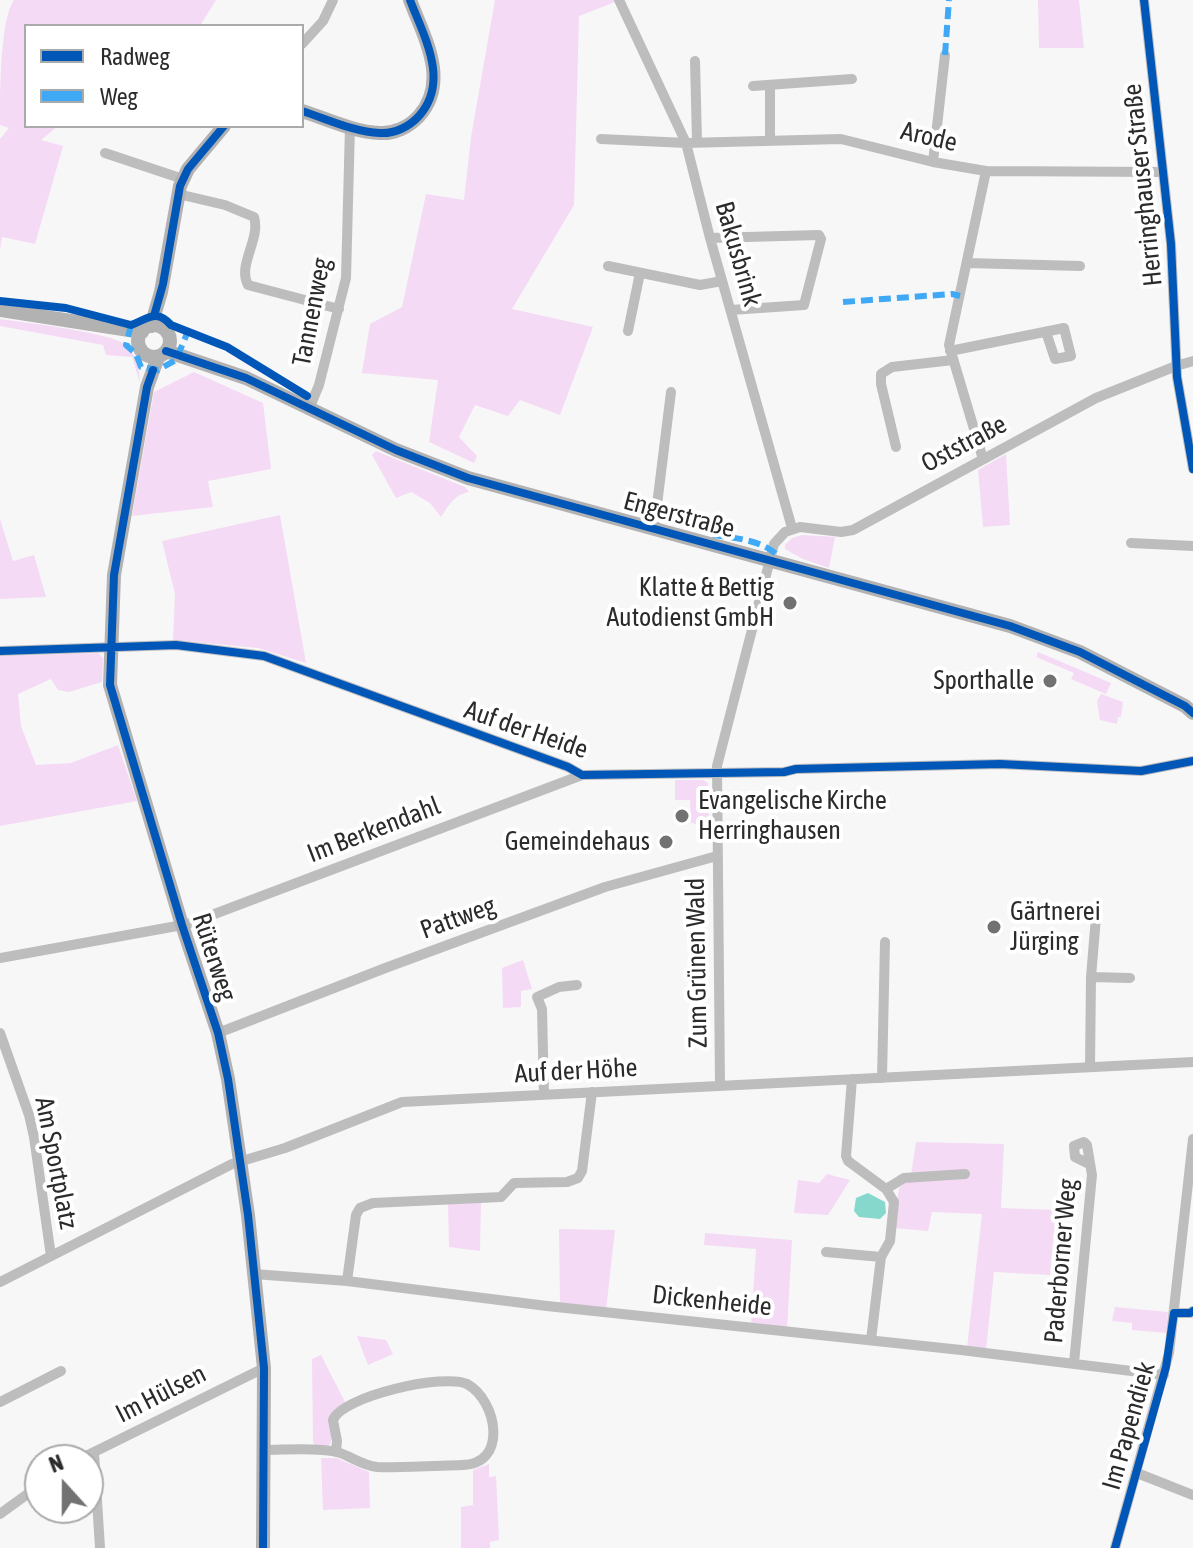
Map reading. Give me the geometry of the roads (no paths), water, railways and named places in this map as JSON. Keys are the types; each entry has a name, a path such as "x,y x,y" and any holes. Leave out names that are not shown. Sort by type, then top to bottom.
{"street":[{"path":"304,42 323,21 333,0"},
{"path":"304,112 377,133 403,128 419,116 430,98 434,69 410,0"},
{"name":"Bakusbrink","path":"619,0 692,142 710,238 792,528"},
{"name":"Herringhauser Straße","path":"1144,0 1171,244 1176,366"},
{"path":"933,162 945,55"},
{"path":"692,142 695,61"},
{"path":"753,86 852,79"},
{"path":"770,85 770,139"},
{"name":"Tannenweg","path":"309,409 319,385 346,278 350,126"},
{"path":"180,186 223,128"},
{"name":"Arode","path":"601,139 692,142 841,139 933,162 986,171 1162,172"},
{"path":"105,153 254,217 256,226 244,276 248,285 339,309"},
{"path":"983,459 951,355 986,171"},
{"name":"Rüterweg","path":"180,186 114,575 112,698 218,1033 228,1079 241,1162 264,1368 263,1548"},
{"path":"710,238 819,235 821,243 804,305 731,310"},
{"path":"967,263 1080,266"},
{"path":"608,266 700,285 722,281"},
{"path":"628,331 640,273"},
{"name":"Engerstraße","path":"0,310 91,326 154,342 240,375 396,450 468,478 1034,634 1080,652 1190,709"},
{"path":"896,447 881,374 892,367 1046,332"},
{"name":"Oststraße","path":"792,528 853,530 1096,398 1193,361"},
{"path":"1176,366 1193,469"},
{"path":"654,529 671,392"},
{"path":"769,560 778,537 792,528"},
{"path":"1131,543 1193,546"},
{"name":"Zum Grünen Wald","path":"720,1085 716,773 769,560"},
{"name":"Auf der Heide","path":"0,651 176,645 264,656 568,767 582,775 960,764 1112,771 1153,770 1193,761"},
{"name":"Im Berkendahl","path":"0,958 182,925 582,775"},
{"name":"Pattweg","path":"218,1033 605,887 717,856"},
{"path":"1090,1067 1091,977 1096,917 1093,910"},
{"path":"882,1078 885,942"},
{"path":"1091,977 1130,978"},
{"path":"544,1094 542,1009 537,997 559,987 577,985"},
{"name":"Am Sportplatz","path":"0,1033 29,1115 51,1256"},
{"name":"Auf der Höhe","path":"0,1282 232,1164 285,1148 402,1102 1193,1062"},
{"path":"852,1079 846,1156 848,1161 886,1189 894,1202 890,1241 881,1257 871,1340"},
{"path":"347,1281 356,1215 360,1208 373,1203 501,1197 514,1183 567,1182 578,1178 582,1171 592,1092"},
{"name":"Im Papendiek","path":"1115,1548 1164,1375 1193,1139"},
{"name":"Paderborner Weg","path":"1074,1363 1092,1175 1089,1164"},
{"path":"886,1189 904,1178 965,1174"},
{"path":"826,1252 881,1257"},
{"name":"Dickenheide","path":"254,1274 347,1281 1164,1375"},
{"path":"1174,1313 1193,1311"},
{"name":"Im Hülsen","path":"104,1447 264,1368"},
{"path":"0,1402 61,1371"},
{"path":"264,1450 336,1452 377,1467 468,1465 485,1457 491,1450 495,1434 480,1395 465,1383 446,1380 379,1393 344,1406 333,1420 336,1452"},
{"path":"1137,1473 1193,1495"},
{"path":"0,1514 24,1497"},
{"path":"98,1524 100,1548"}],"place":[{"name":"Klatte & Bettig Autodienst GmbH","path":"790,603"},
{"name":"Sporthalle","path":"1050,681"},
{"name":"Evangelische Kirche Herringhausen","path":"682,816"},
{"name":"Gemeindehaus","path":"666,842"},
{"name":"Gärtnerei Jürging","path":"994,927"}]}
